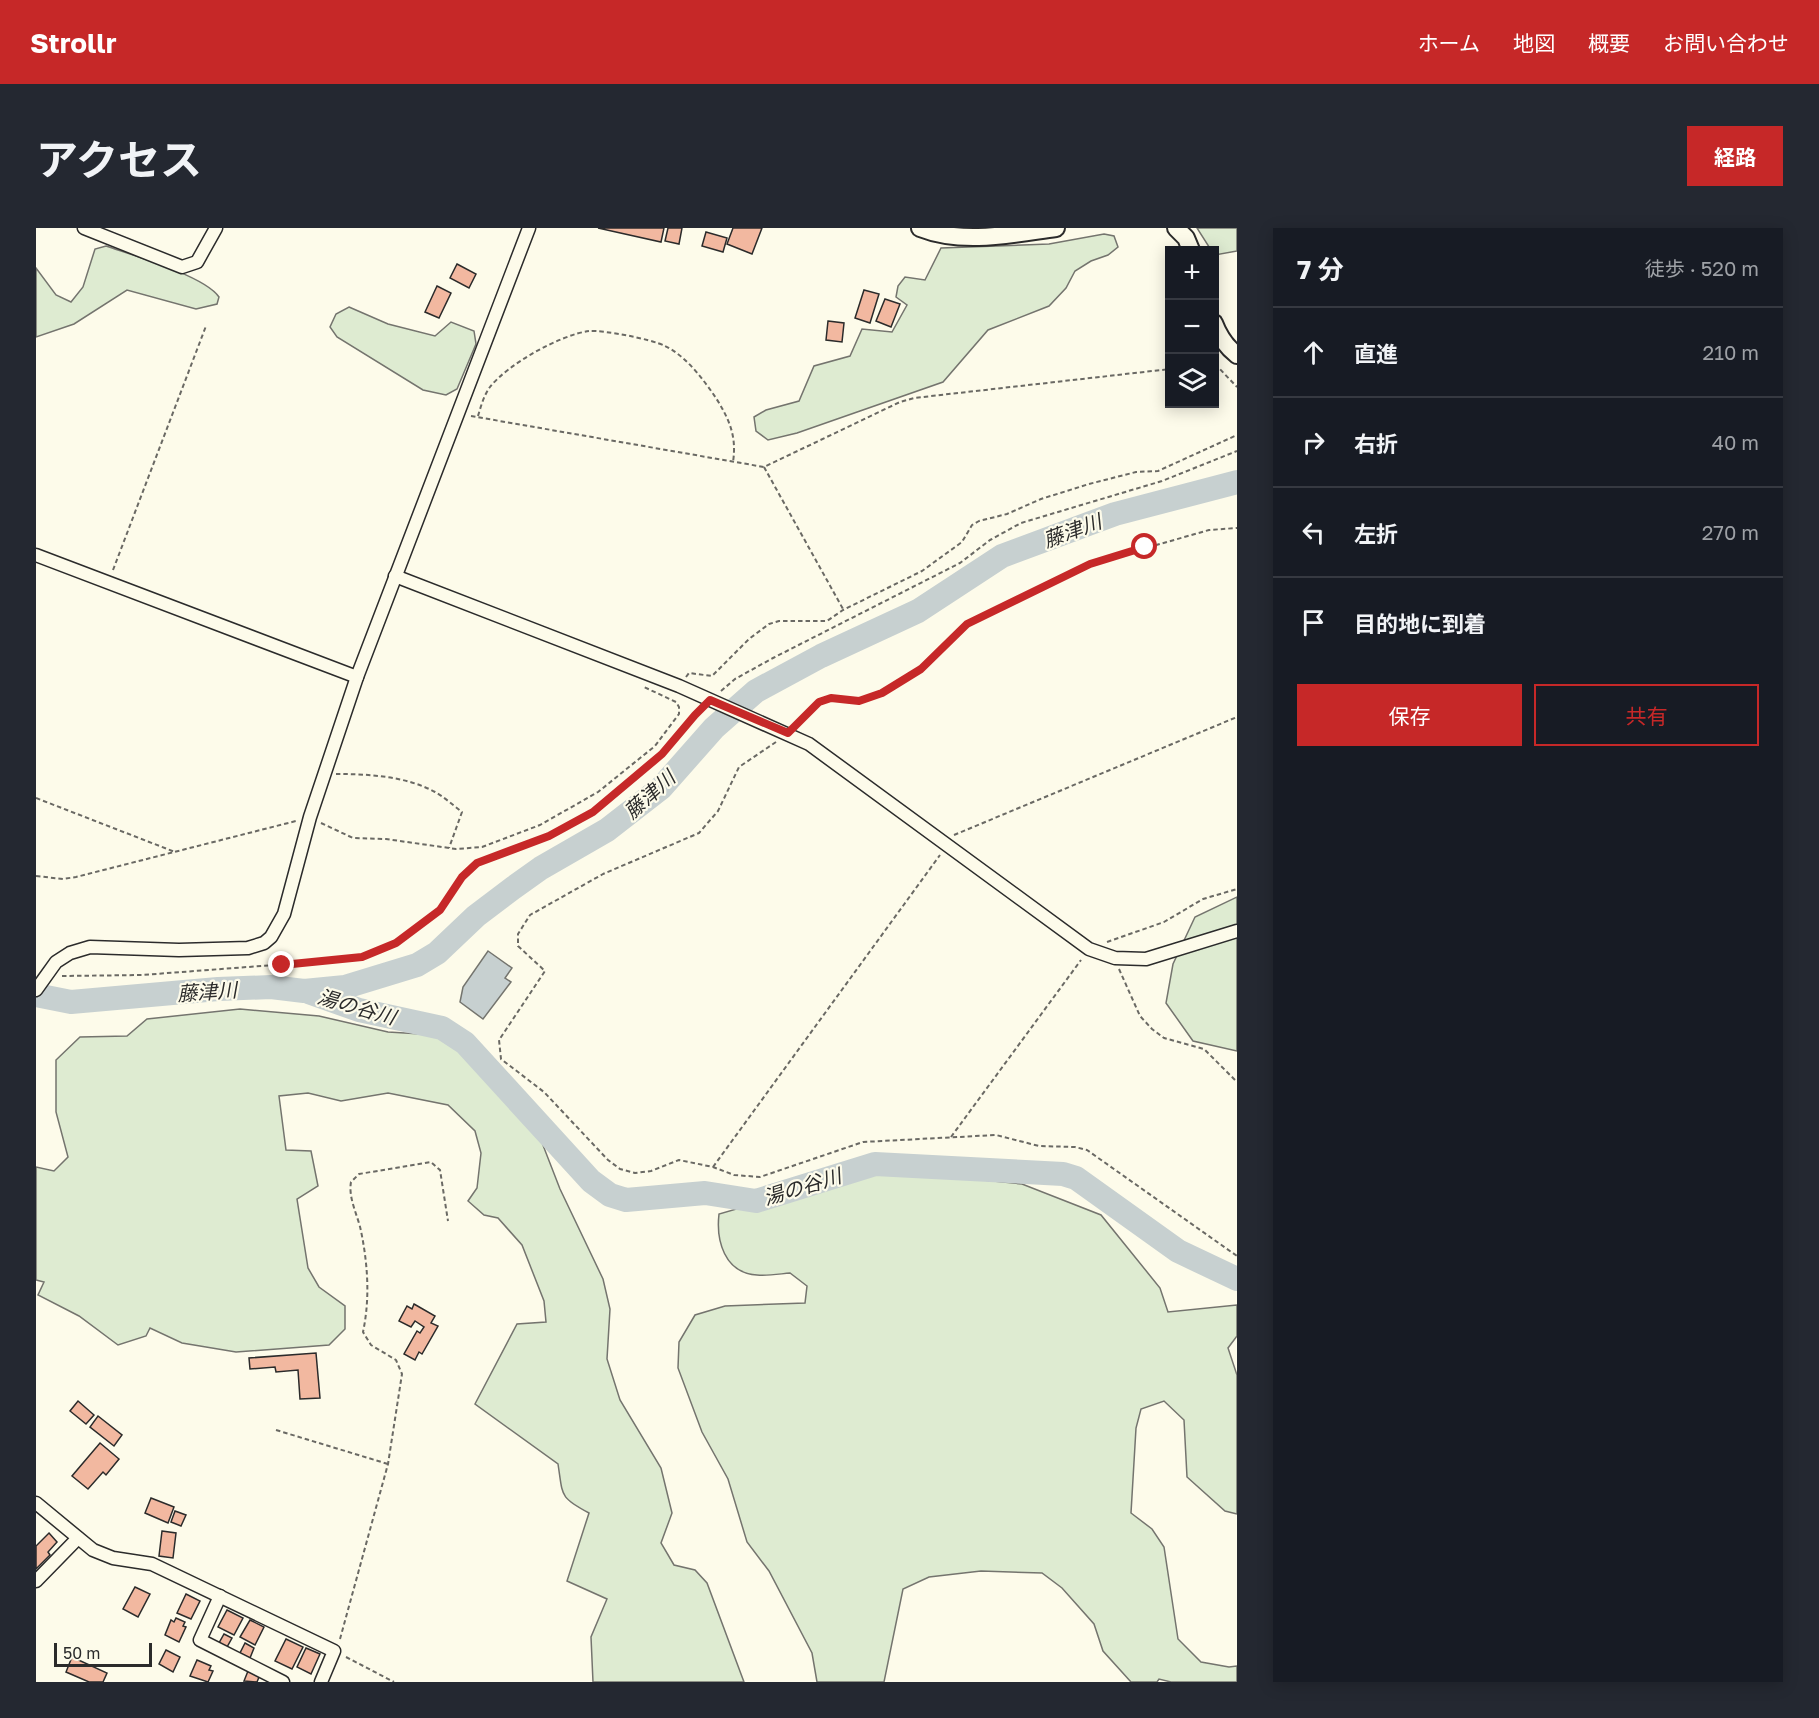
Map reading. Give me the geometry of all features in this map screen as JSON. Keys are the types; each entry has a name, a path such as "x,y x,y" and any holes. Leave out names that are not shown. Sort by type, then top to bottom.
{"main road":[{"path":"920,228 950,237 999,235 1056,228"},
{"path":"1176,228 1186,238 1189,246"},
{"path":"1219,335 1228,348 1237,355"}],"street":[{"path":"84,228 182,267 197,262 216,228"},
{"path":"36,990 56,962 70,953 90,947 179,950 248,948 264,943 284,914 310,817 357,677 529,228"},
{"path":"36,555 357,677"},
{"path":"395,576 679,686 809,744 1089,949 1115,958 1146,959 1237,931"},
{"path":"36,1503 93,1550 112,1558 152,1564 334,1651 321,1682"},
{"path":"36,1581 78,1538"},
{"path":"220,1596 200,1640 283,1682"}],"path":[{"path":"108,582 206,326"},
{"path":"478,417 490,387 503,374 522,361 549,345 590,331 613,334 664,345 693,368 709,388 734,434 733,462"},
{"path":"1219,368 1237,387"},
{"path":"458,413 764,467 900,402 914,398 1165,370"},
{"path":"679,686 689,673 712,676 749,639 769,624 779,621 821,622 922,571 962,542 972,525 979,521 1007,514 1041,499 1089,484 1136,472 1158,471 1237,435"},
{"path":"46,976 142,975 340,960 362,957 396,943 440,910 462,877 477,863 549,836 593,812 662,754 695,715 735,679 960,563 990,540 1021,523 1162,481 1237,451"},
{"path":"764,467 843,610"},
{"path":"1237,528 1188,536 1090,564 967,624 921,669 882,693 859,701 831,698 819,702 788,733 740,767 718,811 699,833 603,874 530,915 518,934 518,946 545,971 499,1040 501,1059 544,1092 608,1160 620,1169 635,1173 651,1171 679,1160 713,1167 734,1175 760,1177 863,1142 996,1135 1039,1146 1075,1147 1087,1150 1237,1256"},
{"path":"36,876 76,877 310,817 353,838 386,839 449,848 483,847 540,825 598,792 655,746 679,714 679,707 676,702 646,689 640,682 643,673"},
{"path":"713,1167 944,843 1237,717"},
{"path":"324,774 378,777 418,785 435,792 462,812 449,848"},
{"path":"36,798 175,852"},
{"path":"951,1137 1089,949 1164,922 1203,899 1237,889"},
{"path":"1115,958 1140,1016 1152,1029 1164,1038 1204,1049 1237,1082"},
{"path":"394,1682 334,1651 343,1633 388,1464 402,1374 396,1360 371,1345 363,1332 369,1304 361,1231 351,1192 351,1182 359,1174 431,1162 440,1170 448,1221"},
{"path":"276,1430 388,1464"}],"green space":[{"path":"1197,228 1237,228 1237,251 1219,254 1219,246 1208,246"},
{"path":"1104,234 1114,236 1118,247 1108,255 1091,261 1075,271 1066,288 1049,306 988,330 943,382 797,433 768,440 756,431 754,417 766,410 799,401 814,366 850,356 862,329 892,332 907,305 896,297 898,286 905,277 925,280 941,248 1049,244"},
{"path":"106,246 167,267 199,281 219,297 217,304 196,309 127,290 74,324 36,337 36,268 56,295 71,302 83,287 95,249"},
{"path":"349,307 388,324 435,336 451,322 474,331 476,344 457,389 446,395 423,390 337,337 330,327 336,314"},
{"path":"1237,897 1237,1051 1193,1041 1166,1003 1173,964 1195,917"},
{"path":"240,1009 319,1016 388,1032 438,1035 462,1053 509,1098 541,1140 560,1189 603,1279 610,1309 607,1359 620,1400 661,1468 672,1513 661,1543 674,1565 695,1570 707,1583 744,1682 593,1682 591,1637 607,1599 567,1581 589,1513 567,1499 562,1489 558,1464 475,1404 517,1324 546,1322 544,1301 522,1245 498,1218 484,1215 468,1201 477,1188 481,1153 475,1131 448,1105 388,1093 341,1101 308,1093 279,1096 286,1150 311,1151 318,1186 297,1199 308,1268 319,1287 345,1306 345,1329 329,1345 236,1352 182,1343 150,1328 146,1336 118,1345 79,1316 38,1295 44,1282 36,1280 36,1167 54,1171 68,1157 56,1112 56,1060 80,1037 127,1036 147,1019"},
{"path":"875,1169 1022,1184 1101,1215 1160,1288 1168,1312 1237,1305 1237,1336 1228,1348 1237,1375 1237,1514 1225,1511 1187,1477 1184,1420 1164,1401 1141,1409 1136,1428 1131,1513 1152,1529 1164,1547 1178,1639 1201,1662 1229,1667 1237,1666 1237,1682 1171,1682 1159,1679 1157,1682 1131,1682 1103,1651 1094,1624 1062,1588 1042,1573 981,1571 929,1577 903,1589 884,1682 817,1682 812,1653 769,1571 747,1542 728,1479 702,1432 678,1368 679,1342 695,1315 725,1306 805,1303 807,1286 790,1273 757,1275 746,1273 730,1262 721,1244 719,1214"}],"shaded area":[{"path":"488,951 512,968 505,978 511,982 483,1019 460,1002 463,987"}],"building":[{"path":"598,228 664,228 661,242"},
{"path":"668,228 682,228 679,244 665,241"},
{"path":"733,228 762,228 752,254 727,244"},
{"path":"706,232 727,238 723,252 702,246"},
{"path":"457,264 476,274 469,288 450,278"},
{"path":"437,286 451,293 439,318 425,312"},
{"path":"864,290 879,294 870,323 855,318"},
{"path":"885,299 900,304 891,327 876,321"},
{"path":"828,321 844,323 842,342 826,340"},
{"path":"414,1304 435,1316 431,1323 438,1326 422,1354 419,1352 415,1360 404,1354 417,1331 420,1333 424,1327 415,1321 411,1327 399,1321 407,1306 412,1309"},
{"path":"316,1353 320,1398 300,1399 298,1370 276,1372 275,1367 250,1369 249,1358"},
{"path":"78,1401 94,1415 86,1424 70,1411"},
{"path":"98,1416 122,1435 114,1446 90,1427"},
{"path":"100,1443 119,1459 106,1475 103,1472 88,1489 72,1476"},
{"path":"151,1498 174,1507 168,1523 145,1513"},
{"path":"175,1511 186,1515 181,1526 171,1522"},
{"path":"162,1531 176,1533 173,1558 159,1556"},
{"path":"49,1533 57,1542 48,1552 50,1555 36,1569 36,1546"},
{"path":"135,1587 150,1594 138,1617 123,1609"},
{"path":"186,1594 200,1601 191,1619 177,1613"},
{"path":"227,1610 243,1618 234,1635 218,1627"},
{"path":"176,1618 185,1622 183,1626 186,1627 179,1642 165,1635 171,1620 174,1622"},
{"path":"250,1620 264,1627 255,1645 240,1637"},
{"path":"224,1634 232,1638 227,1647 219,1643"},
{"path":"286,1639 303,1647 292,1669 275,1661"},
{"path":"245,1643 254,1648 250,1658 240,1653"},
{"path":"306,1648 320,1654 311,1674 297,1667"},
{"path":"166,1650 180,1657 173,1672 159,1664"},
{"path":"72,1657 107,1673 103,1682 89,1682 66,1672"},
{"path":"197,1660 211,1666 209,1670 213,1671 208,1682 190,1676"},
{"path":"248,1671 259,1677 257,1682 244,1681"}],"waterway":[{"name":"藤津川","path":"36,995 71,1002 218,989 271,987 304,991 345,987 417,965 437,953 476,916 513,888 541,868 607,830 661,788 714,728 756,691 821,656 918,611 1002,556 1115,514 1237,482"},
{"name":"湯の谷川","path":"311,993 359,1010 442,1028 465,1043 591,1181 610,1195 626,1200 705,1193 756,1201 875,1164 1063,1174 1076,1178 1178,1251 1237,1279"}],"route":[{"path":"282,965 362,957 396,943 440,910 462,877 477,863 508,850 529,845 593,812 662,754 710,700 788,733 819,702 831,698 859,701 882,693 921,669 967,624 1090,564 1145,547"}]}
